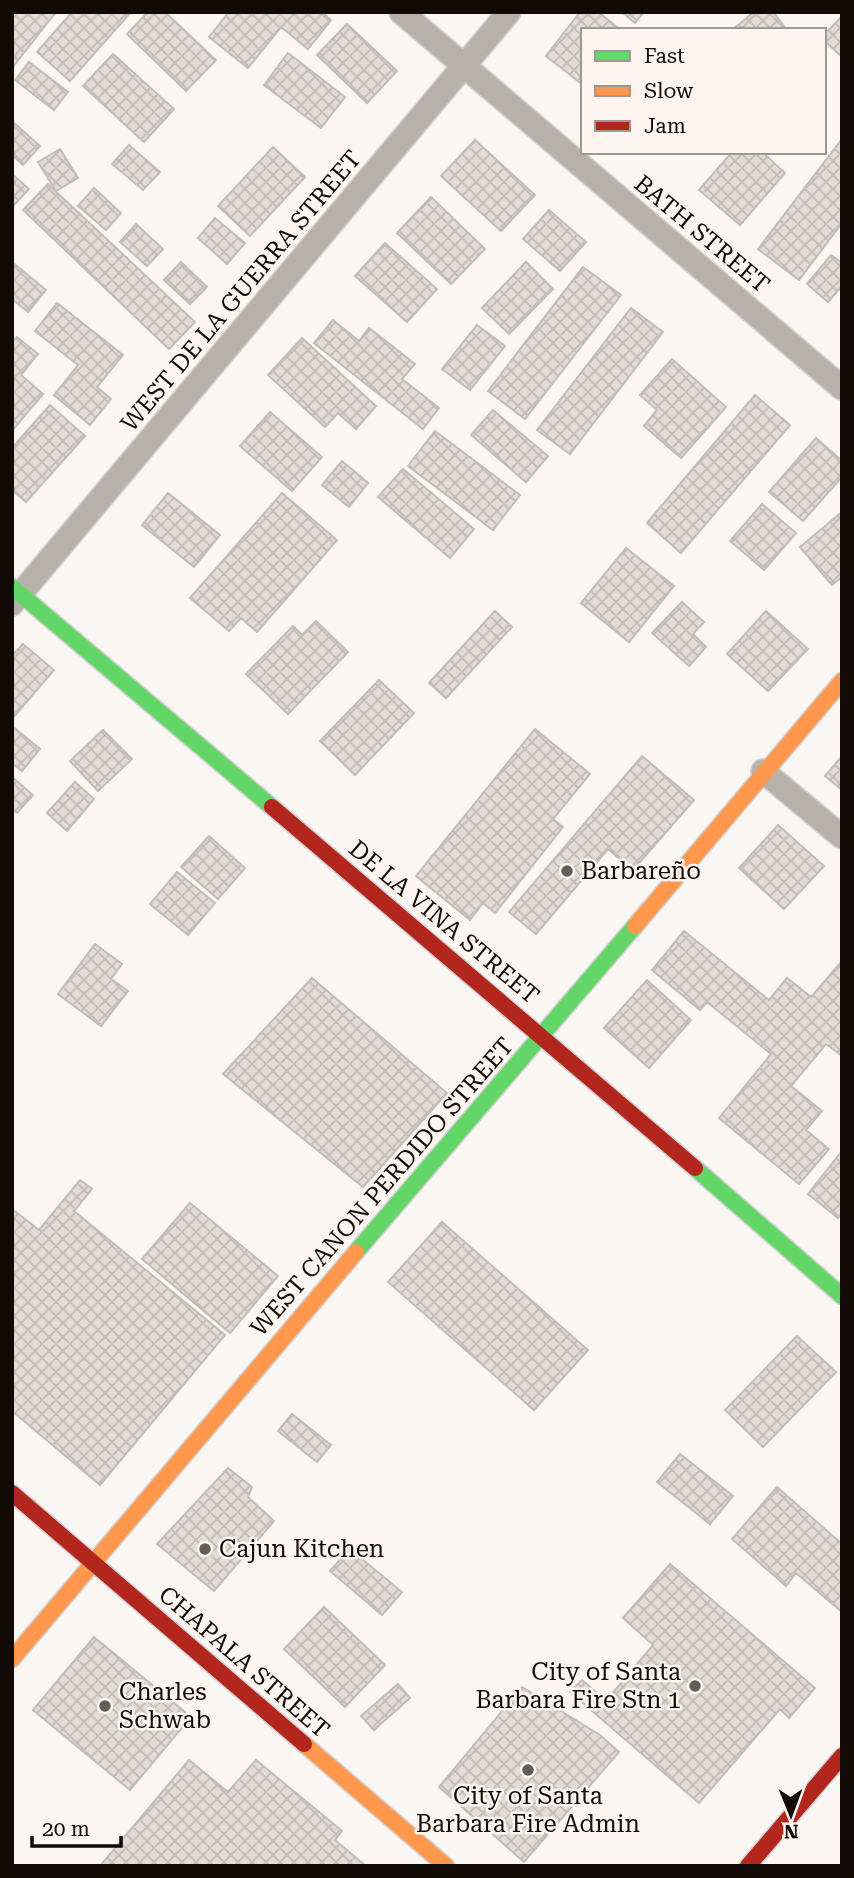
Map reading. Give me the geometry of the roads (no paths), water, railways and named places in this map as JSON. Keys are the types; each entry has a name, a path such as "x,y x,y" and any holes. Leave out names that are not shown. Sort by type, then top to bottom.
{"main road":[{"name":"DE LA VINA STREET","path":"15,595 542,1036 842,1296"},
{"name":"WEST CANON PERDIDO STREET","path":"12,1659 63,1601 199,1434 542,1036 763,771 842,681"},
{"name":"CHAPALA STREET","path":"12,1493 446,1866"},
{"path":"748,1866 842,1756"}],"street":[{"name":"BATH STREET","path":"401,12 842,388"},
{"name":"WEST DE LA GUERRA STREET","path":"15,595 509,12"},
{"path":"763,771 842,837"}],"place":[{"name":"Barbareño","path":"567,871"},
{"name":"Cajun Kitchen","path":"205,1549"},
{"name":"City of Santa Barbara Fire Stn 1","path":"695,1686"},
{"name":"Charles Schwab","path":"105,1706"},
{"name":"City of Santa Barbara Fire Admin","path":"528,1770"}]}
